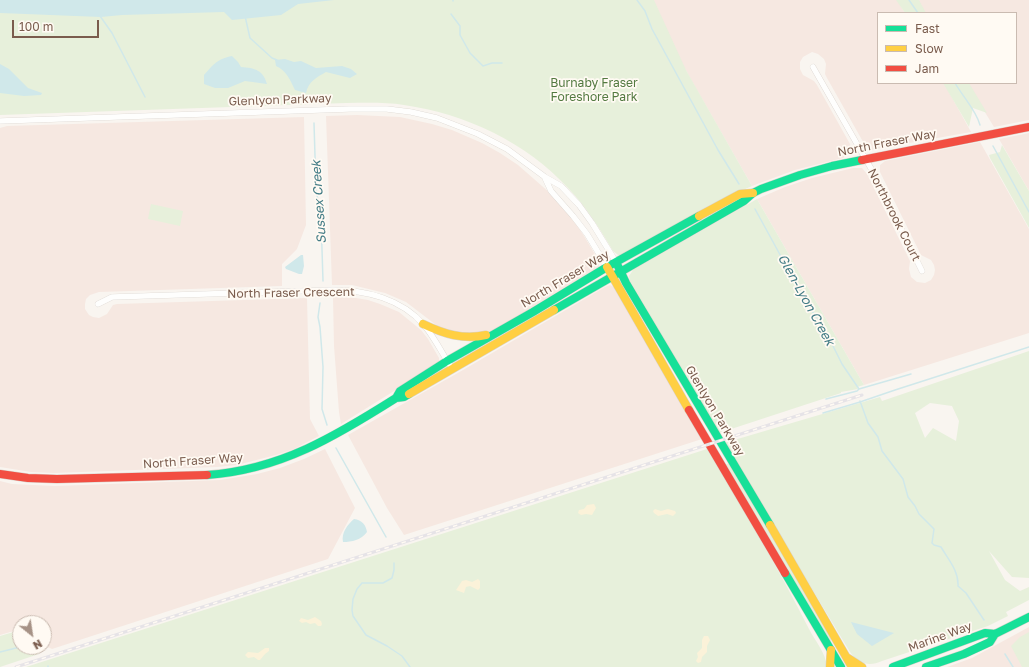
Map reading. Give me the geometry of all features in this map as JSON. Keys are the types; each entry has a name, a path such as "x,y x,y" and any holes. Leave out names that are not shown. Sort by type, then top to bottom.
{"street":[{"name":"Northbrook Court","path":"813,67 873,172 922,271"},
{"name":"Glenlyon Parkway","path":"0,121 348,109 387,109 411,112 437,118 478,134 507,149 545,178 561,186 579,205 592,223 852,667"},
{"name":"North Fraser Way","path":"396,398 400,391 447,361 533,312 607,267 740,194 753,193 800,175 832,166 1029,126"},
{"name":"Glenlyon Parkway","path":"545,178 551,191 573,216 607,267 680,397 842,667"},
{"name":"North Fraser Way","path":"0,474 34,479 213,474 242,470 278,462 310,449 396,398 404,397 452,370 744,201 753,193"},
{"name":"North Fraser Crescent","path":"98,304 112,297 346,290 365,292 391,301 408,311 423,324 432,336 452,370"},
{"path":"423,324 444,334 458,337 476,338 496,332"},
{"name":"Marine Way","path":"926,667 964,654 990,642 995,634 1029,617"},
{"name":"Marine Way","path":"893,667 985,633 995,634"},
{"path":"830,667 831,650"},
{"path":"848,658 862,667"}],"shaded area":[{"path":"897,0 904,12 877,12 877,84 945,84 971,132 870,150 866,147 827,78 825,74 826,64 824,59 818,54 812,52 803,57 800,62 800,69 803,75 814,81 817,85 850,144 851,152 843,158 795,170 752,186 646,1"},
{"path":"917,0 1029,0 1029,120 994,127 968,84 1017,84 1017,12 923,12"},
{"path":"357,115 400,117 432,124 452,130 482,143 500,153 518,165 550,193 575,222 599,261 599,268 492,332 470,336 440,328 406,302 385,293 352,285 332,285 326,116"},
{"path":"304,117 306,225 297,249 282,264 282,286 99,292 90,295 86,299 85,309 89,315 99,318 107,314 113,305 117,304 307,298 310,419 319,436 294,449 276,455 237,465 217,467 54,473 31,472 0,467 0,128 7,126"},
{"path":"1029,133 1029,191 999,139"},
{"path":"980,142 1029,229 1029,333 864,385 757,199 785,187 812,178 853,168 862,168 867,174 910,261 909,269 911,277 917,282 925,283 931,280 934,275 934,265 931,260 921,255 880,172 880,165 885,161"},
{"path":"610,285 614,287 702,439 404,535 387,508 348,435"},
{"path":"333,297 368,300 399,312 421,330 439,358 439,362 436,365 341,424 334,346"},
{"path":"325,449 355,508 328,559 52,649 52,615 12,615 12,631 0,635 0,481 12,484 55,486 220,480 257,474 280,468"},
{"path":"1029,627 1029,667 947,667 972,658"}],"green space":[{"name":"Burnaby Fraser Foreshore Park","path":"0,0 240,0 241,18 248,17 246,0 654,0 686,70 752,186 710,205 624,255 618,255 613,251 593,219 576,196 552,172 534,157 494,133 472,123 427,109 390,103 346,103 0,115"},
{"path":"896,0 919,0 925,12 904,12"},
{"path":"944,84 970,84 987,113 973,108 969,127"},
{"path":"1002,145 1029,191 1029,228 989,155 1000,152"},
{"path":"757,199 864,385 857,387 858,389 841,392 719,433 630,281 629,276 633,270"},
{"path":"151,204 183,211 180,226 148,219"},
{"path":"1029,351 1029,578 1012,577 989,551 1005,580 1020,591 1029,587 1029,600 1006,612 1008,616 988,626 877,663 869,664 861,662 850,652 724,443 880,397 882,401","holes":["930,403 952,406 959,421 956,441 933,428 925,438 915,413"]},
{"path":"707,449 785,583 822,652 827,667 26,667"},
{"path":"729,463 834,638 830,641 725,465"},
{"path":"12,632 12,655 36,655 0,667 0,636"},
{"path":"1029,632 1029,667 1022,667 1011,646 1020,637"}],"sand":[{"path":"594,504 596,508 592,515 581,515 578,513 579,510 584,509 587,505"},
{"path":"655,509 661,511 668,509 675,511 676,513 673,516 667,514 658,516 653,511"},
{"path":"478,579 480,581 480,588 478,590 470,586 466,587 464,593 456,590 462,581 466,580 472,582"},
{"path":"315,617 321,621 321,626 318,626 315,623 302,623 299,621 301,618 308,620"},
{"path":"704,636 708,636 710,640 707,646 707,652 702,657 701,662 698,663 696,661 698,657 697,653 702,648 702,640"},
{"path":"265,648 269,648 269,651 260,660 254,657 248,658 245,655 248,652 258,653"}],"water":[{"path":"0,0 334,0 298,4 281,15 232,20 224,12 101,17 0,13"},
{"path":"232,56 241,67 254,69 261,73 267,84 245,81 228,88 215,88 204,84 204,75 213,65 219,60"},
{"path":"285,59 294,62 301,61 316,68 342,66 351,69 357,74 350,78 326,72 311,83 306,93 295,90 286,73 276,66 275,60"},
{"path":"0,64 9,69 28,88 42,93 41,95 24,96 0,93"},
{"path":"303,255 304,266 302,274 286,269 285,267"},
{"path":"354,519 363,523 367,532 356,540 343,542 344,532 347,526"},
{"path":"851,622 894,633 872,646 857,634"}],"waterway":[{"name":"Glen-Lyon Creek","path":"637,0 645,11 652,29 718,150 739,184"},
{"path":"909,0 917,12"},
{"path":"451,14 460,26 460,35 470,53 483,66 492,63 502,63"},
{"path":"100,16 112,33 145,97"},
{"name":"Sussex Creek","path":"245,16 250,38 272,58 277,60"},
{"path":"956,84 978,119 980,125"},
{"name":"Sussex Creek","path":"314,123 316,189 321,218 323,281"},
{"path":"993,146 1029,212"},
{"name":"Glen-Lyon Creek","path":"755,209 842,364 859,389 857,391 826,399"},
{"name":"Sussex Creek","path":"320,303 318,317 323,367 322,409 327,425"},
{"path":"823,413 1029,347"},
{"path":"859,389 911,374"},
{"name":"Glen-Lyon Creek","path":"860,401 868,423 878,437 882,451 903,479 908,497 919,514 934,529 932,543 941,547 955,570 958,586 966,593 984,620"},
{"name":"Sussex Creek","path":"336,448 386,537"},
{"name":"Sussex Creek","path":"394,563 392,578 383,583 362,583 357,589 353,599 352,610 353,616 366,635 402,656 410,667"},
{"path":"0,652 12,649"},
{"name":"Glen-Lyon Creek","path":"1005,654 1013,667"}],"railway":[{"path":"16,667 862,395"}],"traffic: fast":[{"path":"554,310 744,201 753,193 761,189 800,175 832,166 862,160"},
{"path":"396,398 400,391 447,361 533,312 607,267 699,216"},
{"path":"616,262 626,283 770,525"},
{"path":"207,475 234,472 259,466 306,449 329,438 396,398 404,397 409,394"},
{"path":"785,573 841,667"},
{"path":"893,667 985,633 995,634 1029,617"},
{"path":"926,667 964,654 990,642 995,634"}],"traffic: slow":[{"path":"699,216 740,194 753,193"},
{"path":"607,267 689,410"},
{"path":"409,394 554,310"},
{"path":"423,324 438,331 454,335 469,337 486,335"},
{"path":"770,525 852,667"},
{"path":"830,667 831,650"},
{"path":"848,658 862,667"}],"traffic: jam":[{"path":"862,160 1029,127"},
{"path":"689,410 785,573"},
{"path":"0,474 28,478 57,479 207,475"}]}
